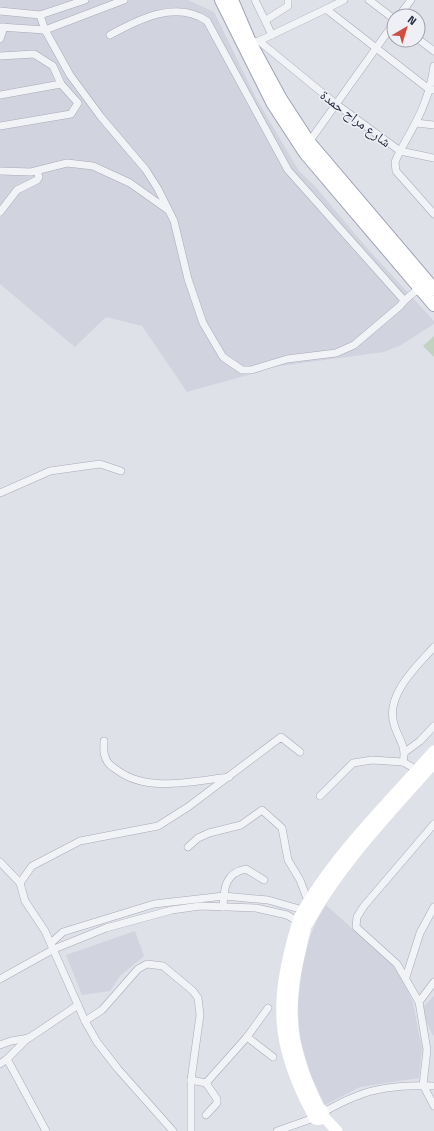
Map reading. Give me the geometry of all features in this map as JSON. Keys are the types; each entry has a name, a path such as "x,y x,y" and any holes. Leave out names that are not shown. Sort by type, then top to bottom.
{"main road":[{"path":"223,0 255,42 281,99 309,142 434,289"},
{"path":"223,0 273,104 305,153 434,305"},
{"path":"327,1131 318,1115 297,1055 291,1017 294,975 302,918 340,857 434,751"},
{"path":"302,918 322,896 344,867 434,764"},
{"path":"318,1115 337,1131"}],"street":[{"path":"0,11 40,15 85,0"},
{"path":"0,39 2,27 45,30 124,0"},
{"path":"255,0 272,34"},
{"path":"266,20 288,6 288,0"},
{"path":"255,42 344,0"},
{"path":"369,0 386,13"},
{"path":"110,35 154,10 165,7 176,8 201,15 207,21 288,170 404,301"},
{"path":"326,9 432,90"},
{"path":"40,15 45,30 70,75 101,117 146,170 169,210 174,222 188,279 203,323 223,357 242,370 251,370 287,359 345,350 359,341 418,288"},
{"path":"309,142 386,33"},
{"name":"شارع مراح حمدة","path":"255,42 400,151 395,162 396,171 434,214"},
{"path":"0,56 34,54 53,66 60,84 78,103 71,114 0,126"},
{"path":"434,66 432,90 400,151 434,158"},
{"path":"0,95 60,84"},
{"path":"416,122 434,125"},
{"path":"0,171 25,173 67,163 93,166 130,184 169,210"},
{"path":"0,212 18,190 37,180 39,177 37,171"},
{"path":"0,493 50,471 100,464 121,471"},
{"path":"405,752 391,713 403,684 434,647"},
{"path":"402,762 405,752 420,741 434,726"},
{"path":"20,883 32,866 80,841 158,826 178,814 281,737 300,752"},
{"path":"104,741 105,757 112,767 123,775 139,782 173,783 229,776"},
{"path":"320,796 353,763 367,760 402,762 417,770"},
{"path":"188,847 198,838 209,833 241,825 262,810 282,828 288,860 300,880 302,918"},
{"path":"434,824 364,906 357,917 356,927 397,964 406,977 419,1002 427,1050 423,1085 434,1106"},
{"path":"0,862 20,883 24,901 45,930 78,1005 97,1042 118,1069 173,1131"},
{"path":"223,907 228,880 236,871 246,869 264,880"},
{"path":"45,930 63,932 154,904 224,896 268,900 302,918"},
{"path":"0,979 53,946 106,928 172,910 200,906 256,908 302,918"},
{"path":"406,977 420,933 434,907"},
{"path":"53,946 63,932"},
{"path":"86,1021 102,1010 138,969 147,964 164,966 193,991 198,998 200,1006 191,1080 191,1131"},
{"path":"419,1002 434,982"},
{"path":"0,1064 29,1038 78,1005"},
{"path":"206,1083 247,1037 268,1008"},
{"path":"247,1037 274,1058"},
{"path":"0,1045 11,1040 29,1038"},
{"path":"7,1059 46,1131"},
{"path":"191,1080 206,1083 217,1099 217,1103 206,1115"},
{"path":"277,1131 318,1115 358,1095 391,1088 423,1085 434,1086"}],"shaded area":[{"path":"0,0 188,0 214,12 256,98 299,171 314,185 366,247 434,321 434,324 401,345 384,352 272,367 187,392 142,326 106,317 75,347 0,284"},
{"path":"326,905 393,965 405,985 413,1003 422,1049 419,1078 360,1087 325,1105 311,1076 300,1038 298,1006 301,972 310,937 317,920"},
{"path":"135,931 144,956 120,976 110,991 82,995 66,955"},
{"path":"434,996 434,1036 425,1018 423,1007"}],"green space":[{"path":"434,336 434,357 423,346"}]}
